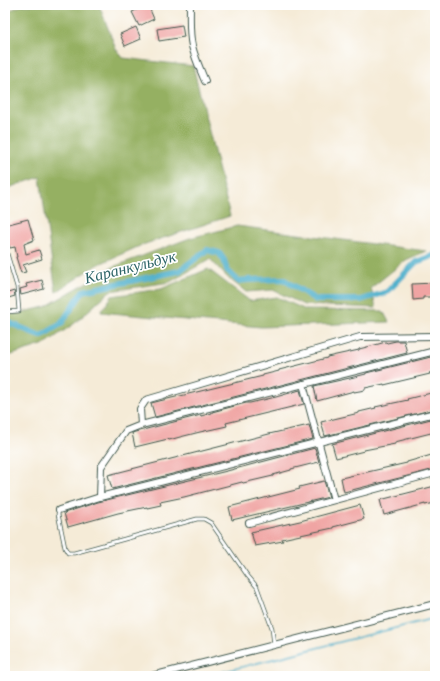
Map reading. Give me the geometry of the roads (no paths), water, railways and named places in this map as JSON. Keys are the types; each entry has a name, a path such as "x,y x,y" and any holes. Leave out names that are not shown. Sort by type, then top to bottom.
{"street":[{"path":"190,5 191,44 205,81"},
{"path":"141,425 140,409 146,400 360,337 435,336"},
{"path":"100,497 101,467 126,431 141,425 435,351"},
{"path":"303,384 334,500"},
{"path":"59,510 100,497 435,413"},
{"path":"249,523 435,473"},
{"path":"152,676 435,604"}],"lane":[{"path":"5,247 17,287 19,311 5,312"},
{"path":"59,510 58,514 65,548 68,552 74,553 197,519 204,519 211,523 247,576 257,587 272,628 274,645"}],"waterway":[{"name":"Каранкульдук","path":"5,321 41,336 61,324 83,291 179,271 207,250 219,253 224,260 227,270 238,281 283,279 316,300 361,300 387,292 416,262 435,255"},
{"path":"206,676 435,618"}]}
